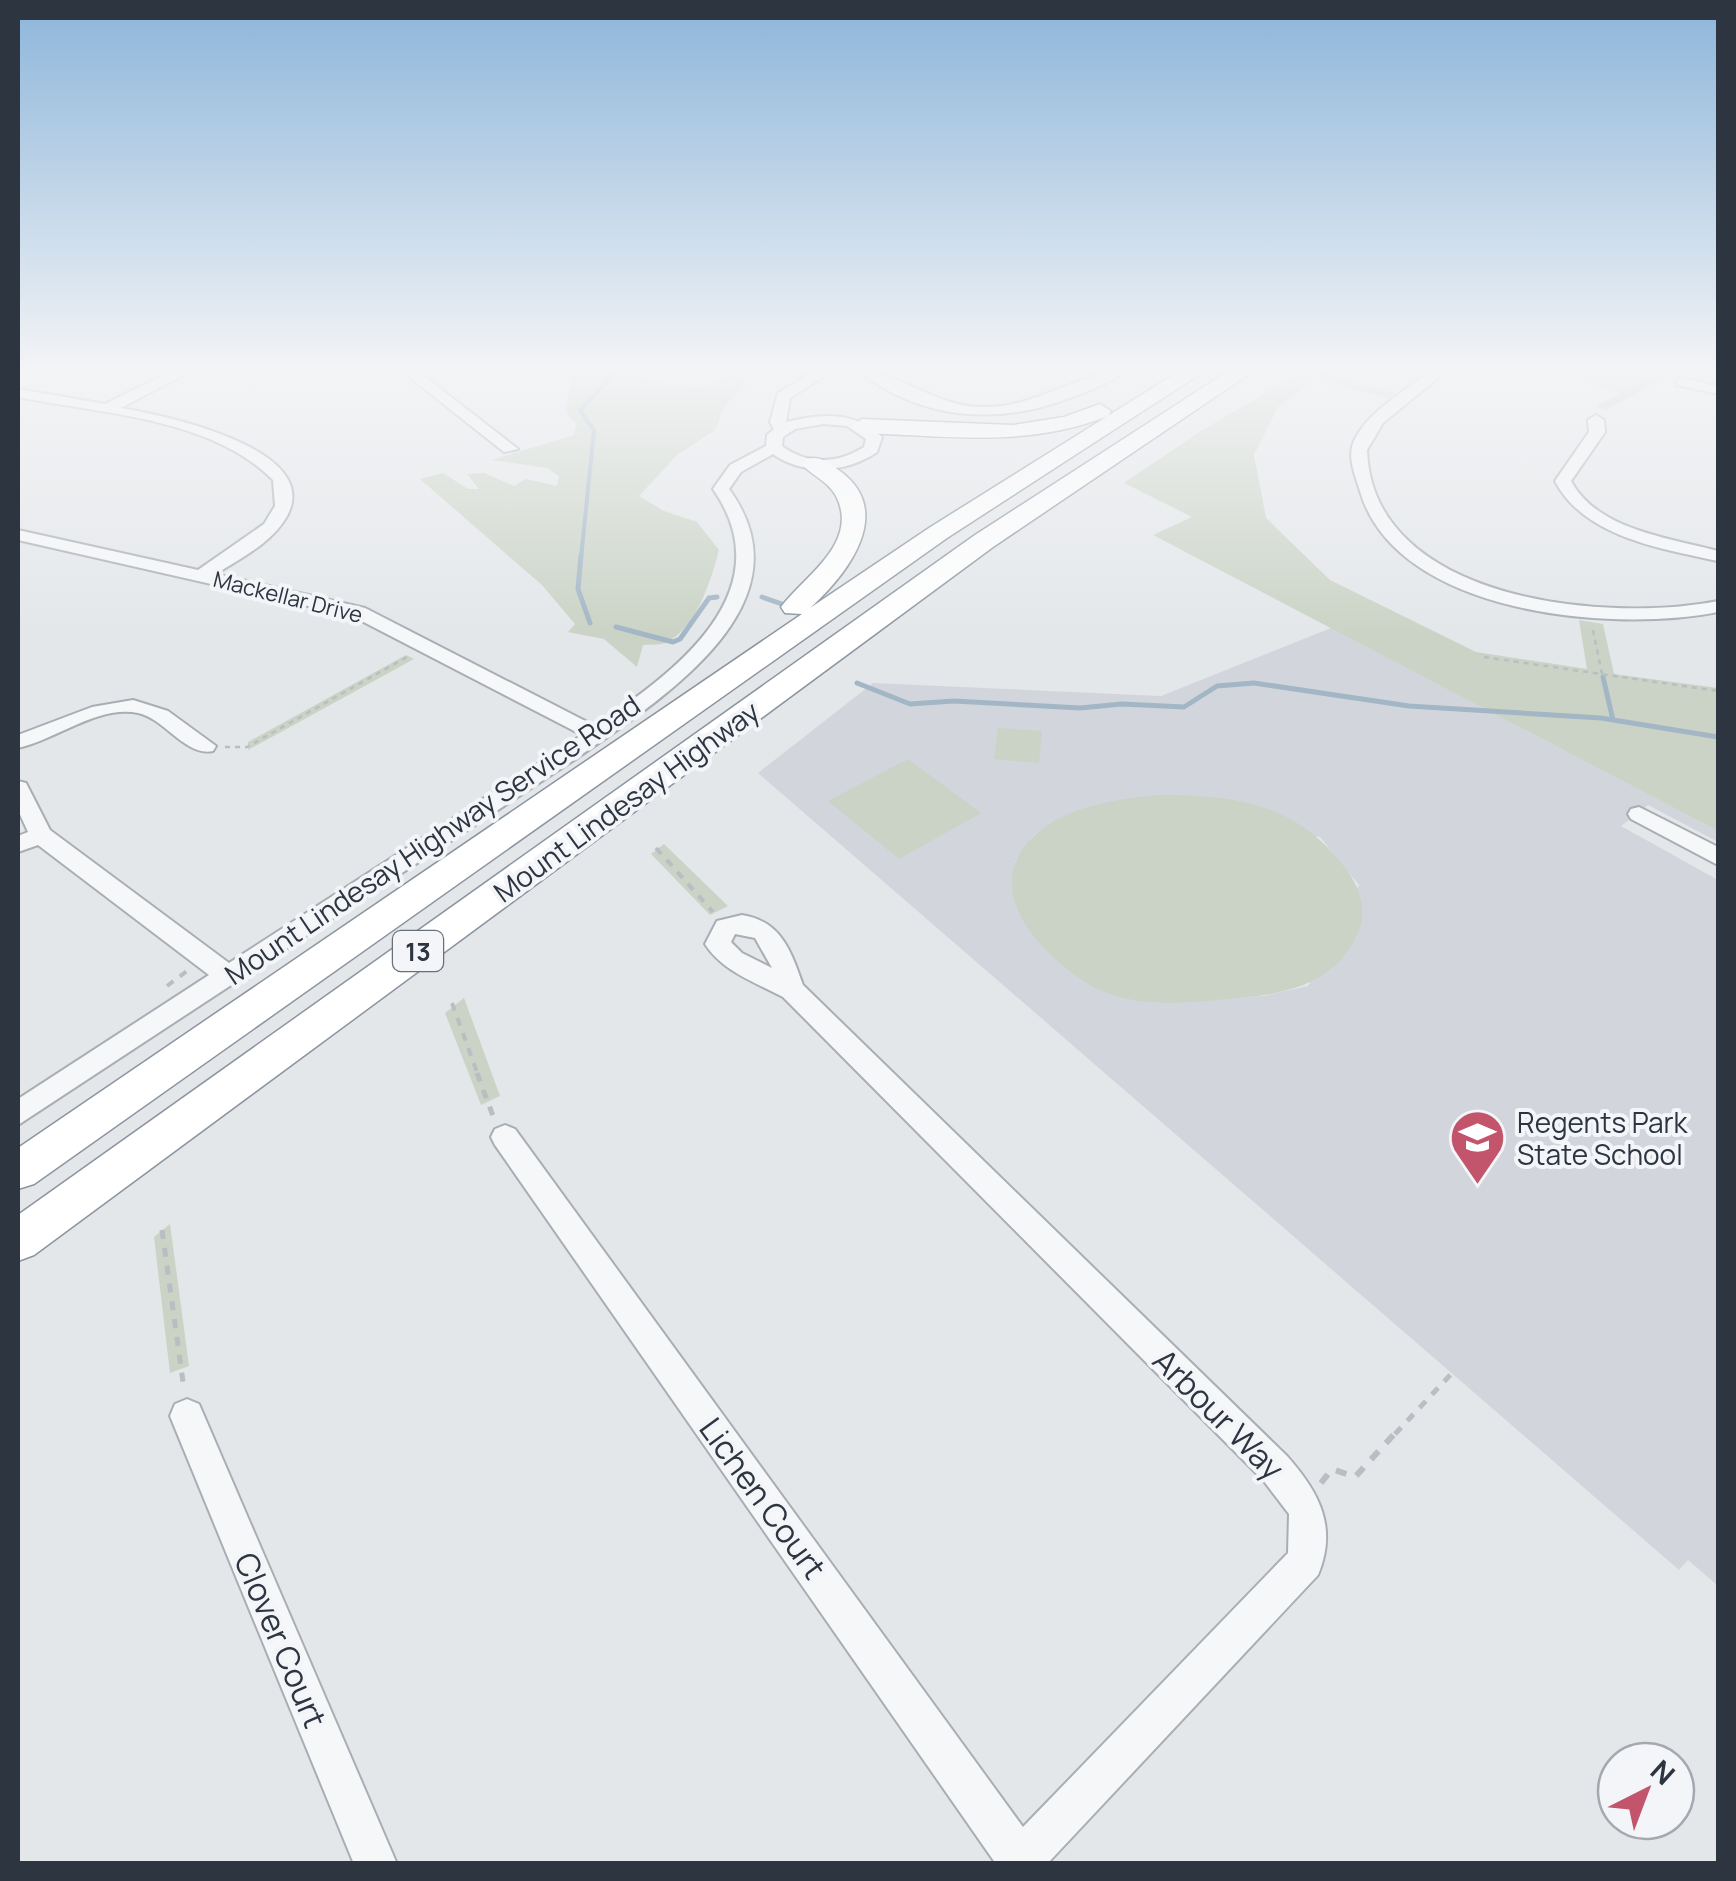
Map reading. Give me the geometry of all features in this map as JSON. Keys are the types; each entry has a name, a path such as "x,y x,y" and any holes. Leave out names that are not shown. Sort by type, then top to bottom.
{"highway":[{"name":"Mount Lindesay Highway","path":"18,1170 938,532 1054,460"},
{"name":"Mount Lindesay Highway","path":"18,1241 1081,474 1118,460"},
{"path":"668,720 684,691 799,604 839,562 852,533 850,502 842,480 803,462"}],"street":[{"path":"202,576 267,530 283,508 285,492 276,475 259,460"},
{"path":"731,500 721,489 727,474 753,460"},
{"path":"798,460 803,462"},
{"path":"731,500 742,476 762,466 848,460"},
{"path":"1359,460 1374,512 1386,530 1407,550 1467,582 1583,612 1662,617 1718,607"},
{"path":"1578,460 1564,481 1566,492 1578,506 1622,528 1718,556"},
{"name":"Mount Lindesay Highway Service Road","path":"18,1112 594,734 692,660 734,608 747,574 746,536 731,500"},
{"name":"Mackellar Drive","path":"18,535 358,612 594,734"},
{"path":"18,742 112,708 134,705 148,708 205,746"},
{"path":"18,788 29,840 227,975"},
{"path":"1639,814 1718,857"},
{"name":"Arbour Way","path":"792,990 774,941 757,926 741,922 726,927 718,944 733,960 792,990 1275,1468 1305,1503 1312,1528 1305,1562 1019,1862"},
{"name":"Lichen Court","path":"505,1137 1019,1862"},
{"name":"Clover Court","path":"187,1416 376,1864"}],"path":[{"path":"1583,612 1592,622 1602,674"},
{"path":"205,746 246,747 427,646"},
{"path":"1484,657 1718,692"},
{"path":"656,848 726,927"},
{"path":"156,995 204,958"},
{"path":"452,1003 486,1102 505,1137"},
{"path":"162,1230 187,1416"},
{"path":"1305,1503 1332,1469 1355,1477 1452,1372"}],"shaded area":[{"name":"Regents Park State School","path":"1331,628 1718,831 1718,842 1648,805 1621,826 1718,880 1718,1586 1688,1560 1679,1570 758,773 873,683 1161,696","holes":["1057,820 1320,837 1359,885 1308,986 1263,996 1144,1001 1015,862 1034,835"]}],"green space":[{"path":"492,460 673,460 639,496 664,511 697,522 719,550 707,588 687,626 665,643 643,645 637,667 604,639 568,632 575,624 542,585 420,479 443,473 468,489 479,489 467,474 484,473 514,486 526,479 557,486 559,476 547,468"},
{"path":"1158,460 1255,460 1266,518 1330,580 1476,652 1587,669 1579,620 1603,624 1614,674 1718,688 1718,831 1153,535 1192,517 1124,483"},
{"path":"406,655 414,659 248,750 248,742"},
{"path":"998,728 1042,731 1039,763 994,759"},
{"path":"908,759 981,813 899,859 828,801"},
{"path":"1155,795 1210,797 1259,806 1304,827 1324,844 1349,873 1362,908 1357,935 1337,963 1311,981 1280,992 1166,1003 1107,993 1052,956 1022,919 1014,898 1012,877 1019,855 1035,835 1061,817 1108,802"},
{"path":"664,844 728,906 710,915 651,854"},
{"path":"464,998 500,1096 481,1105 445,1013"},
{"path":"170,1224 189,1366 170,1373 154,1237"}],"waterway":[{"path":"581,558 591,460"},
{"path":"581,555 578,589 590,623"},
{"path":"616,627 673,642 680,639 709,598 717,597"},
{"path":"762,597 782,604"},
{"path":"1603,677 1613,720"},
{"path":"857,683 910,704 954,701 1080,708 1122,704 1184,707 1217,686 1254,683 1409,706 1613,720"},
{"path":"1613,720 1718,737"}],"place":[{"name":"Regents Park State School","path":"1478,1187"}]}
